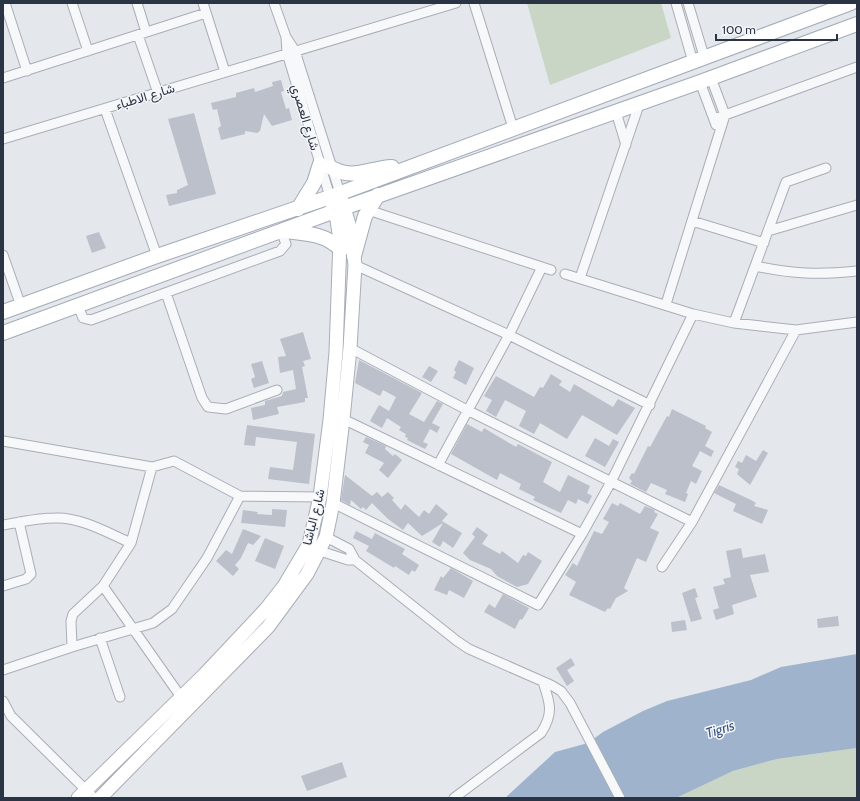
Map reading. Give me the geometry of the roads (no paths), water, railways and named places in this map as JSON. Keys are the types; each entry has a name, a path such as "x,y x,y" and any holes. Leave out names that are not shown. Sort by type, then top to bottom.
{"main road":[{"path":"3,312 157,256 298,209 851,3"},
{"path":"3,333 378,195 706,80 857,24"},
{"path":"298,209 325,165 342,173 356,175 383,168 406,168"},
{"path":"100,798 268,627 301,584 320,551 326,537 333,503 343,419 350,348 355,260 351,231 335,195"},
{"path":"355,260 368,210 378,195"},
{"name":"شارع الباشا","path":"86,796 248,628 284,586 309,544 320,497 334,386 341,250 339,230 340,209"},
{"path":"282,231 321,236 332,241 341,250"}],"street":[{"path":"5,3 27,71"},
{"path":"72,3 88,51"},
{"path":"137,3 142,33 158,93"},
{"path":"203,3 225,72"},
{"name":"شارع العصري","path":"274,3 291,52 335,195"},
{"name":"شارع الاطباء","path":"3,139 456,3"},
{"path":"474,3 513,128"},
{"path":"676,3 698,59"},
{"path":"688,3 698,59"},
{"path":"3,78 206,13"},
{"path":"714,120 857,67"},
{"path":"666,304 725,115 706,80"},
{"path":"706,80 714,120 720,134"},
{"path":"580,278 640,102"},
{"path":"106,109 157,256"},
{"path":"616,112 626,145"},
{"path":"734,323 786,182 826,168"},
{"path":"768,231 857,205"},
{"path":"368,210 551,270"},
{"path":"692,221 764,243"},
{"path":"78,306 83,318 91,320 166,293 280,251 286,244 282,231"},
{"path":"3,255 21,306"},
{"path":"355,260 650,405"},
{"path":"755,266 785,272 823,274 857,271"},
{"path":"438,465 509,335 542,267"},
{"path":"565,274 666,304 693,314 734,323 796,330 857,322"},
{"path":"166,293 202,398 208,407 226,409 277,390"},
{"path":"333,503 538,605 582,534 610,482 650,405 693,314"},
{"path":"662,567 692,522 796,330"},
{"path":"350,348 468,410 692,522"},
{"path":"343,419 582,534"},
{"path":"3,441 152,467 170,461 181,463 240,496 320,497"},
{"path":"72,647 71,621 73,614 103,586 131,543 152,467"},
{"path":"3,670 100,638 153,623 172,609 207,558 240,496"},
{"path":"3,525 56,518 72,520 91,526 131,543"},
{"path":"3,586 26,579 31,574 19,522"},
{"path":"326,537 349,549 355,560 457,641 482,656 544,682 561,691 570,703 620,798"},
{"path":"320,551 348,560 355,560"},
{"path":"103,586 181,697"},
{"path":"100,638 120,697"},
{"path":"454,798 541,733 548,721 550,707 544,682"},
{"path":"3,701 11,716 86,796"}],"water":[{"name":"Tigris","path":"857,654 857,748 777,759 733,771 676,798 505,798 555,752 588,743 603,732 643,711 667,701 751,680 781,667"}]}
